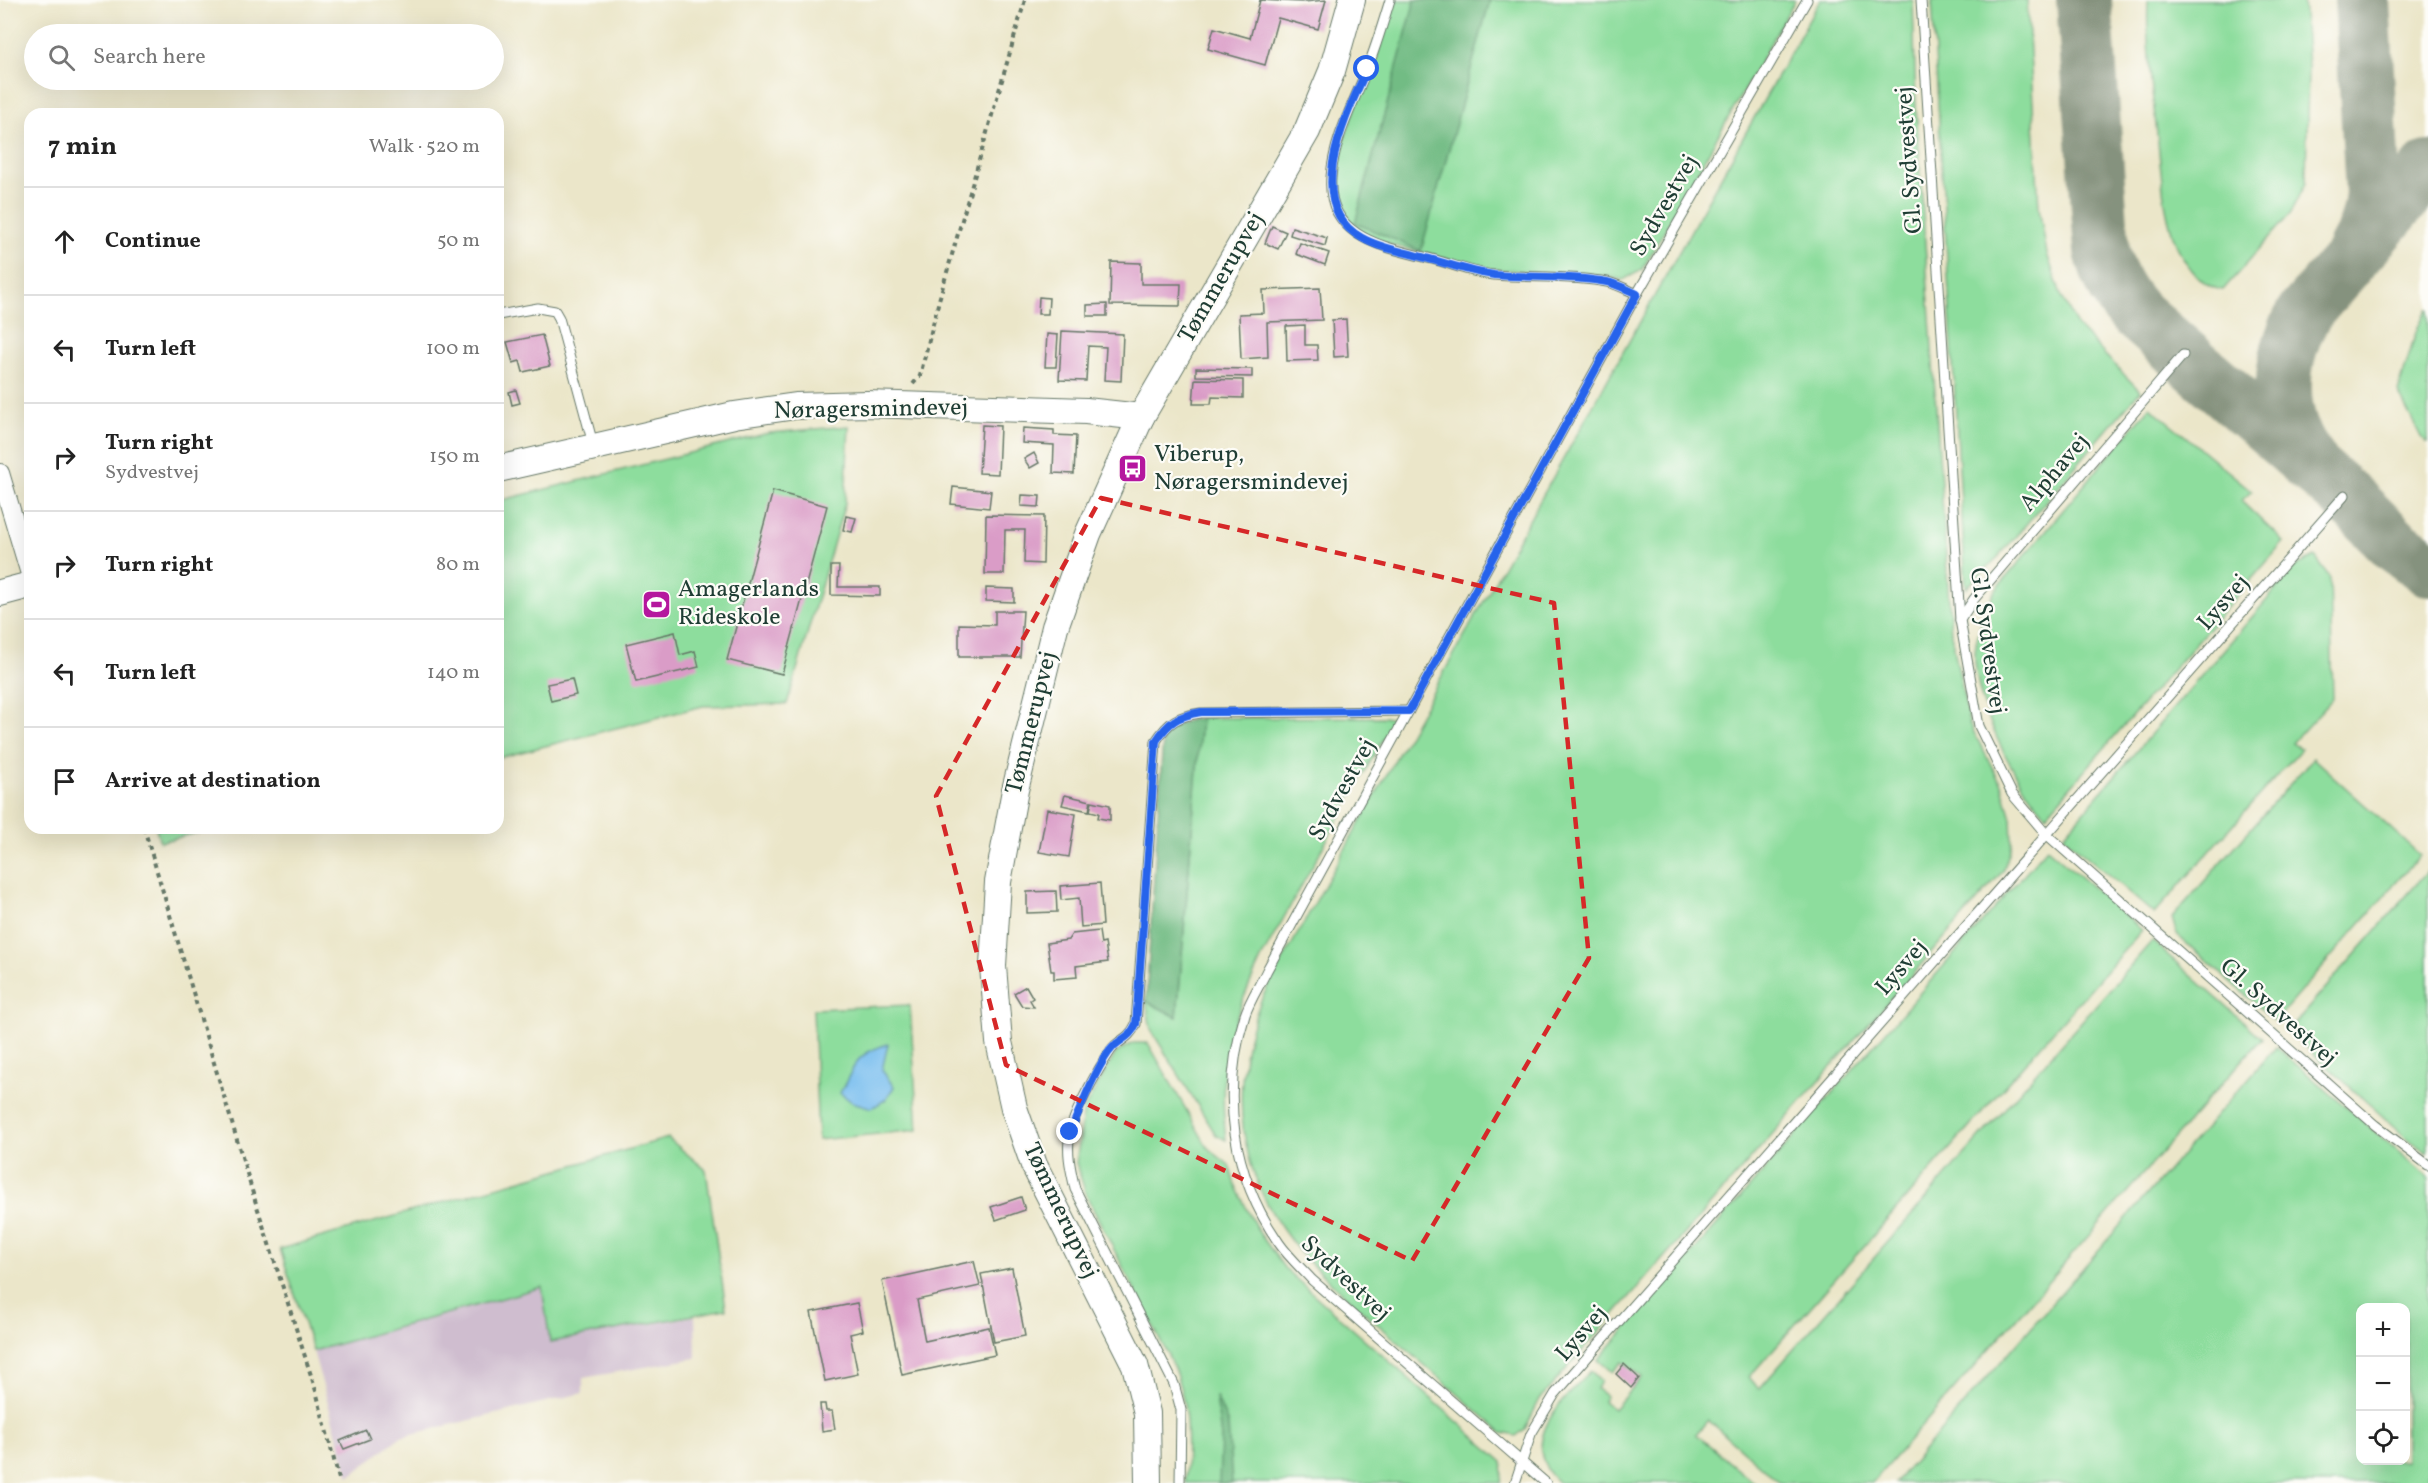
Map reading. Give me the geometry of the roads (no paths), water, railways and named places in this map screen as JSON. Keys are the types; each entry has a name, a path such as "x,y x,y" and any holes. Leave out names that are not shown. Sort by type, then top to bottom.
{"street":[{"name":"Tømmerupvej","path":"1148,1483 1147,1413 1135,1365 1034,1165 1014,1108 999,1042 993,966 998,882 1010,813 1055,627 1088,534 1141,417 1307,131 1332,71 1352,0"},
{"name":"Nøragersmindevej","path":"504,468 734,415 796,406 867,404 1074,411 1141,417"},
{"path":"0,473 24,554"},
{"path":"0,593 24,587"}],"lane":[{"path":"1390,0 1367,69 1351,105 1336,149 1331,178 1332,198 1337,213 1347,228 1362,239 1390,249 1490,274 1608,282 1637,294"},
{"name":"Sydvestvej","path":"1546,1483 1312,1280 1280,1244 1254,1203 1237,1148 1231,1109 1234,1060 1246,1013 1267,970 1637,294 1807,0"},
{"name":"Gl. Sydvestvej","path":"1921,0 1960,620 1979,726 2012,794 2046,834 2375,1125 2428,1165"},
{"path":"504,314 538,308 555,311 560,318 593,447"},
{"name":"Alphavej","path":"1960,620 1974,599 2183,355"},
{"name":"Lysvej","path":"1515,1483 1532,1434 1555,1394 2345,495"},
{"path":"1180,1483 1181,1410 1174,1384 1075,1189 1069,1160 1070,1132 1093,1082 1113,1047 1130,1036 1136,1024 1156,741 1166,724 1179,716 1201,712 1409,711"}],"water":[{"path":"888,1044 882,1070 894,1087 885,1100 872,1108 852,1102 840,1093 857,1061 868,1052"}],"place":[{"name":"Viberup, Nøragersmindevej","path":"1133,469"},
{"name":"Amagerlands Rideskole","path":"657,604"}]}
